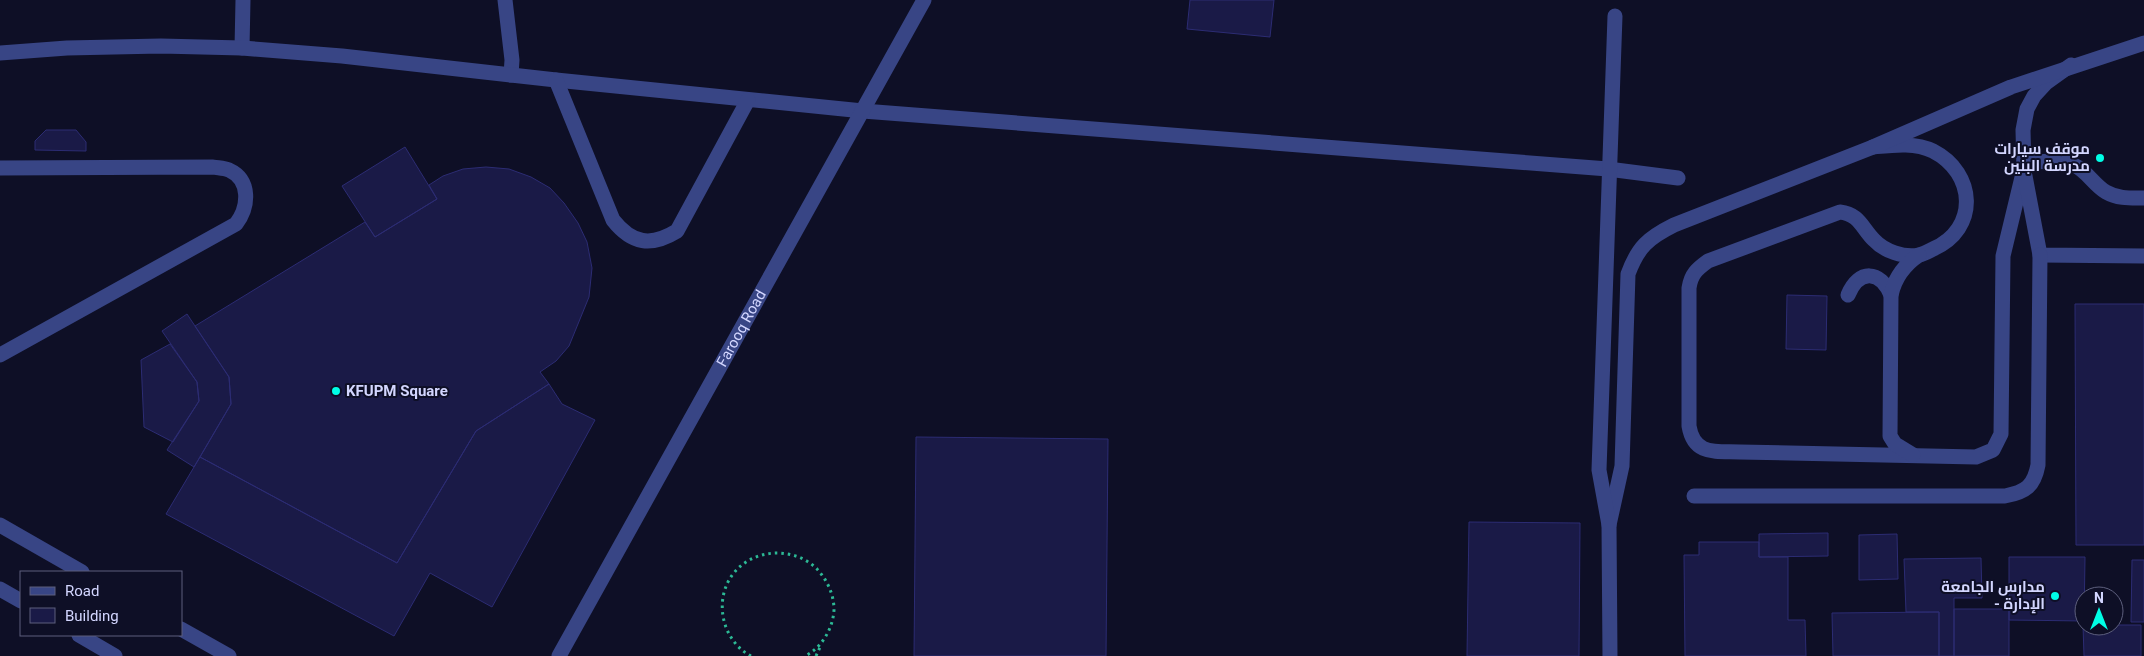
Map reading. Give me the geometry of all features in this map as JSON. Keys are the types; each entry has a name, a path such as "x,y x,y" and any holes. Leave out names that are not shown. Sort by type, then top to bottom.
{"street":[{"path":"242,48 243,0"},
{"path":"505,0 512,60 511,75"},
{"name":"Farooq Road","path":"559,656 924,0"},
{"path":"1610,656 1609,524 1599,470 1608,169 1615,16"},
{"path":"1609,524 1622,466 1628,274 1640,248 1648,239 1674,225 1873,147 2011,87 2072,65 2144,43"},
{"path":"0,53 67,48 161,46 242,48 342,56 863,111 1608,169 1678,178"},
{"path":"1694,496 2005,496 2018,494 2028,487 2035,477 2038,464 2040,255 2024,166 2023,130 2031,102 2046,83 2072,65"},
{"path":"556,80 613,220 620,229 632,238 648,240 663,239 677,231 748,100"},
{"path":"1873,147 1901,144 1933,151 1948,161 1961,175 1967,192 1966,209 1954,235 1942,245 1919,255 1909,262 1894,282 1891,295 1890,436 1895,444 1904,451 1917,456"},
{"path":"2024,166 2060,162 2072,165 2083,171 2105,192 2120,197 2144,198"},
{"path":"1919,255 1902,254 1886,249 1874,240 1854,216 1840,212 1708,261 1696,269 1690,278 1689,288 1689,426 1690,436 1695,443 1702,449 1711,451 1740,452 1976,457 1993,450 2001,434 2003,256 2024,166"},
{"path":"0,168 213,167 228,169 239,177 245,188 246,202 243,214 236,224 0,355"},
{"path":"2040,255 2144,256"},
{"path":"1848,295 1851,286 1858,280 1873,276 1880,279 1891,295"},
{"path":"0,525 80,571"},
{"path":"0,589 20,601"},
{"path":"182,630 229,656"},
{"path":"81,636 115,656"}],"path":[{"path":"751,656 732,640 724,624 722,607 725,589 733,574 745,562 761,554 779,552 796,555 812,563 824,576 832,592 834,609 831,626 816,656"},
{"path":"805,656 822,641"}],"building":[{"path":"1190,0 1274,0 1270,37 1187,29"},
{"path":"46,130 76,130 86,142 86,151 35,150 35,141"},
{"path":"405,147 437,199 375,237 342,186"},
{"path":"486,167 509,169 531,177 550,188 564,203 578,223 587,242 592,268 589,297 569,346 556,361 540,372 549,384 476,431 397,563 200,457 231,404 229,377 195,326 365,222 375,237 437,199 429,185 443,176 463,169"},
{"path":"1787,295 1827,296 1826,350 1786,349"},
{"path":"2075,304 2144,304 2144,545 2076,545"},
{"path":"187,314 229,377 231,404 194,467 167,450 199,401 197,382 162,331"},
{"path":"170,344 197,382 199,401 173,442 144,427 141,360"},
{"path":"549,384 562,404 595,420 492,607 430,573 394,636 166,514 200,457 397,563 476,431"},
{"path":"916,437 1108,439 1106,656 914,656"},
{"path":"1469,522 1580,523 1579,656 1467,656"},
{"path":"1828,533 1828,556 1759,557 1759,534"},
{"path":"1897,534 1898,579 1859,580 1859,535"},
{"path":"1699,542 1759,542 1759,557 1788,557 1788,620 1805,620 1806,656 1685,656 1684,555 1699,555"},
{"path":"2009,557 2085,557 2085,586 2074,586 2074,621 2009,620"},
{"path":"1981,558 1982,598 1954,598 1954,656 1939,656 1939,612 1906,612 1904,559"},
{"path":"2132,560 2144,560 2144,622 2131,622"},
{"path":"1954,609 2009,609 2009,656 1954,656"},
{"path":"1939,612 1939,656 1833,656 1832,613"},
{"path":"2124,625 2141,625 2141,656 2084,656 2083,636 2124,636"}],"place":[{"name":"موقف سيارات مدرسة البنين","path":"2100,158"},
{"name":"KFUPM Square","path":"336,391"},
{"name":"مدارس الجامعة - الإدارة","path":"2055,596"}]}
